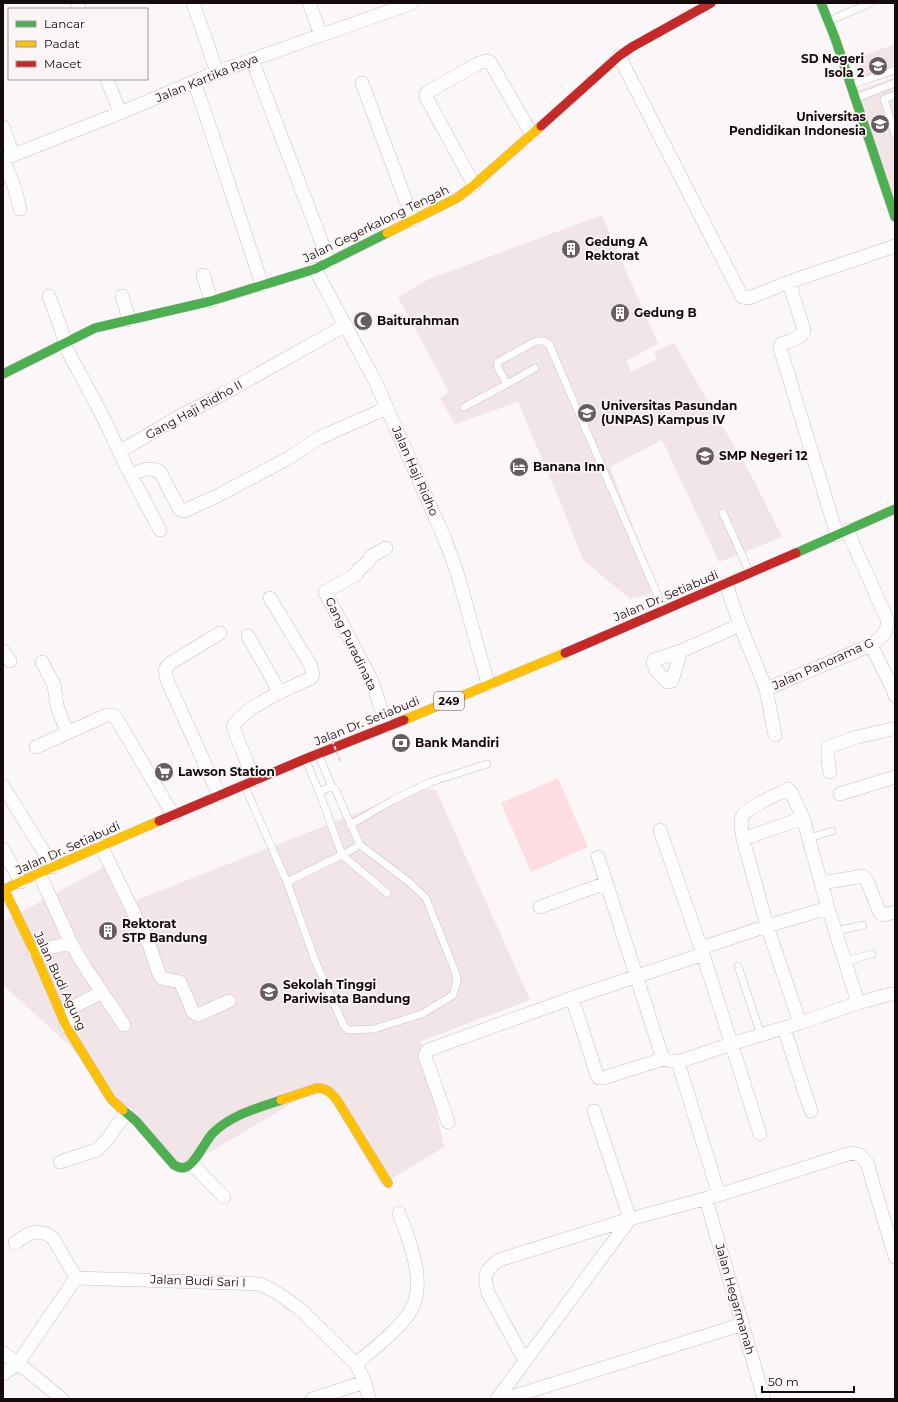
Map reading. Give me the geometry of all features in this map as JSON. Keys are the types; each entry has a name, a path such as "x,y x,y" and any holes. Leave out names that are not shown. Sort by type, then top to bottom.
{"street":[{"path":"193,3 217,72"},
{"path":"309,3 321,36"},
{"name":"Jalan Kartika Raya","path":"6,157 120,114 217,72 412,3"},
{"name":"Jalan Gegerkalong Tengah","path":"3,374 95,328 210,301 315,269 457,198 474,185 619,56 632,47 711,3"},
{"path":"821,3 829,21 850,85 893,204 895,217"},
{"path":"619,56 742,297 748,298 789,282 895,246"},
{"path":"252,60 329,261"},
{"path":"474,185 426,97 426,94 477,64 484,61 490,62 531,133"},
{"path":"107,80 120,114"},
{"path":"194,82 262,285"},
{"path":"362,83 412,220"},
{"path":"3,127 6,157 20,209"},
{"name":"Jalan Haji Ridho","path":"315,269 375,380 444,537 457,572 488,684"},
{"path":"203,275 210,301"},
{"name":"Jalan Panorama G","path":"766,689 871,645 885,633 887,628 887,619 842,532 780,348 781,344 804,333 789,282"},
{"path":"49,296 65,344 103,417 131,476 160,530"},
{"path":"122,296 129,320"},
{"name":"Gang Haji Ridho II","path":"119,452 180,416 223,394 346,325"},
{"path":"131,476 147,468 160,472 180,510 184,511 213,498 286,459 319,438 387,408"},
{"name":"Jalan Dr. Setiabudi","path":"4,890 39,873 249,782 726,584 895,509"},
{"name":"Gang Puradinata","path":"386,548 371,556 369,561 358,570 357,574 325,592 371,679 387,726"},
{"path":"726,584 740,625 766,689 775,735"},
{"path":"249,782 234,728 239,719 244,714 280,693 311,678 313,675 312,670 270,598"},
{"path":"681,651 740,625"},
{"path":"219,795 167,680 166,670 169,664 220,633"},
{"path":"248,636 280,693"},
{"path":"871,645 895,696"},
{"path":"42,662 54,685 58,706 67,732"},
{"path":"36,747 67,732 112,715 116,718 173,815"},
{"path":"830,772 828,747 857,737 893,729"},
{"path":"840,794 895,778"},
{"path":"3,786 53,867"},
{"path":"800,1023 767,926 743,839 742,821 744,813 788,789 791,792 803,818 828,908 846,961 858,1003"},
{"path":"743,839 803,818"},
{"path":"660,830 702,951 760,1134"},
{"path":"101,846 149,944 161,978 180,982 196,1015 229,1001"},
{"path":"3,849 21,882"},
{"path":"598,857 663,1059"},
{"path":"39,873 70,943 124,1025"},
{"path":"822,883 863,876 867,881 880,913 883,915 895,912"},
{"path":"540,907 606,883"},
{"name":"Jalan Budi Agung","path":"4,890 34,951 66,1026 111,1099 136,1121 174,1165 178,1168 192,1164"},
{"path":"448,1122 425,1056 428,1050 637,976 767,926 828,908"},
{"path":"34,951 70,943"},
{"path":"66,1026 73,1007 102,992"},
{"path":"572,998 597,1075 599,1078 603,1078 663,1059 678,1062 858,1003 895,994"},
{"path":"784,1028 811,1111"},
{"path":"678,1062 719,1195"},
{"path":"224,1197 192,1164 204,1143 217,1130 233,1119 274,1102 321,1088 330,1091 337,1100 388,1183"},
{"path":"594,1111 630,1219"},
{"path":"60,1162 97,1150 107,1140 126,1112"},
{"path":"525,1361 488,1293 485,1282 487,1270 492,1265 500,1260 630,1219 706,1199 851,1153 860,1155 867,1162 895,1257"},
{"name":"Jalan Hegarmanah","path":"706,1199 764,1399"},
{"path":"356,1364 401,1323 411,1310 416,1295 418,1280 410,1242 399,1213"},
{"path":"497,1399 630,1219"},
{"path":"3,1374 18,1363 76,1278 53,1238 48,1235 38,1231 25,1236 15,1243"},
{"name":"Jalan Budi Sari I","path":"76,1278 260,1284 276,1292 300,1309 356,1364 365,1382 369,1399"},
{"path":"505,1399 742,1324"},
{"path":"3,1353 18,1363 62,1399"},
{"path":"312,1399 365,1382"}],"lane":[{"path":"829,21 870,3"},
{"path":"850,85 895,70"},
{"path":"855,98 895,83"},
{"path":"895,95 884,99 895,135"},
{"path":"506,384 497,366 498,362 536,341 543,341 549,344 664,610"},
{"path":"464,406 535,368"},
{"path":"723,513 750,573"},
{"path":"249,782 302,921 316,963 344,1026 348,1030 374,1029 422,1014 454,995 457,981 455,971 426,898 409,882 360,845 318,754"},
{"path":"305,759 320,794 342,855 387,893"},
{"path":"350,825 393,800 431,782 487,764"},
{"path":"320,794 321,792 332,787"},
{"path":"809,838 832,832"},
{"path":"287,882 360,845"},
{"path":"836,931 863,925"},
{"path":"846,961 872,954"},
{"path":"738,966 761,1035"}],"path":[{"path":"330,735 341,763"}],"shaded area":[{"name":"SD Negeri Isola 2","path":"895,44 895,75 867,83 857,58"},
{"name":"Universitas Pendidikan Indonesia","path":"895,77 895,213 854,92"},
{"name":"Universitas Pasundan (UNPAS) Kampus IV","path":"602,215 658,344 626,361 631,372 657,359 654,352 674,343 750,473 782,537 719,562 662,440 610,467 658,593 630,599 583,560 561,503 518,402 455,424 440,398 449,392 398,297 429,279"},
{"path":"558,778 588,847 531,872 501,803"},
{"name":"Sekolah Tinggi Pariwisata Bandung","path":"423,787 436,790 530,1000 421,1041 444,1147 381,1185 323,1085 183,1168 69,1045 3,985 3,922 111,863 132,902"}],"traffic: fast":[{"path":"821,3 835,38 895,217"},
{"path":"3,374 95,328 211,301 315,269 387,233"},
{"path":"796,553 895,509"},
{"path":"123,1110 136,1121 174,1165 183,1168 193,1162 212,1134 219,1127 254,1109 281,1100"}],"traffic: slow":[{"path":"387,233 457,198 541,126"},
{"path":"404,720 565,653"},
{"path":"3,890 159,821"},
{"path":"4,889 34,951 66,1026 111,1099 123,1110"},
{"path":"281,1100 317,1088 328,1091 337,1100 388,1183"}],"traffic: jam":[{"path":"541,126 619,56 632,47 711,3"},
{"path":"565,653 796,553"},
{"path":"159,821 305,759 404,720"}],"place":[{"name":"SD Negeri Isola 2","path":"878,66"},
{"name":"Universitas Pendidikan Indonesia","path":"880,124"},
{"name":"Gedung A Rektorat","path":"571,249"},
{"name":"Gedung B","path":"620,313"},
{"name":"Baiturahman","path":"363,321"},
{"name":"Universitas Pasundan (UNPAS) Kampus IV","path":"587,413"},
{"name":"SMP Negeri 12","path":"705,456"},
{"name":"Banana Inn","path":"519,467"},
{"name":"Bank Mandiri","path":"401,743"},
{"name":"Lawson Station","path":"164,772"},
{"name":"Rektorat STP Bandung","path":"108,931"},
{"name":"Sekolah Tinggi Pariwisata Bandung","path":"269,992"}]}
